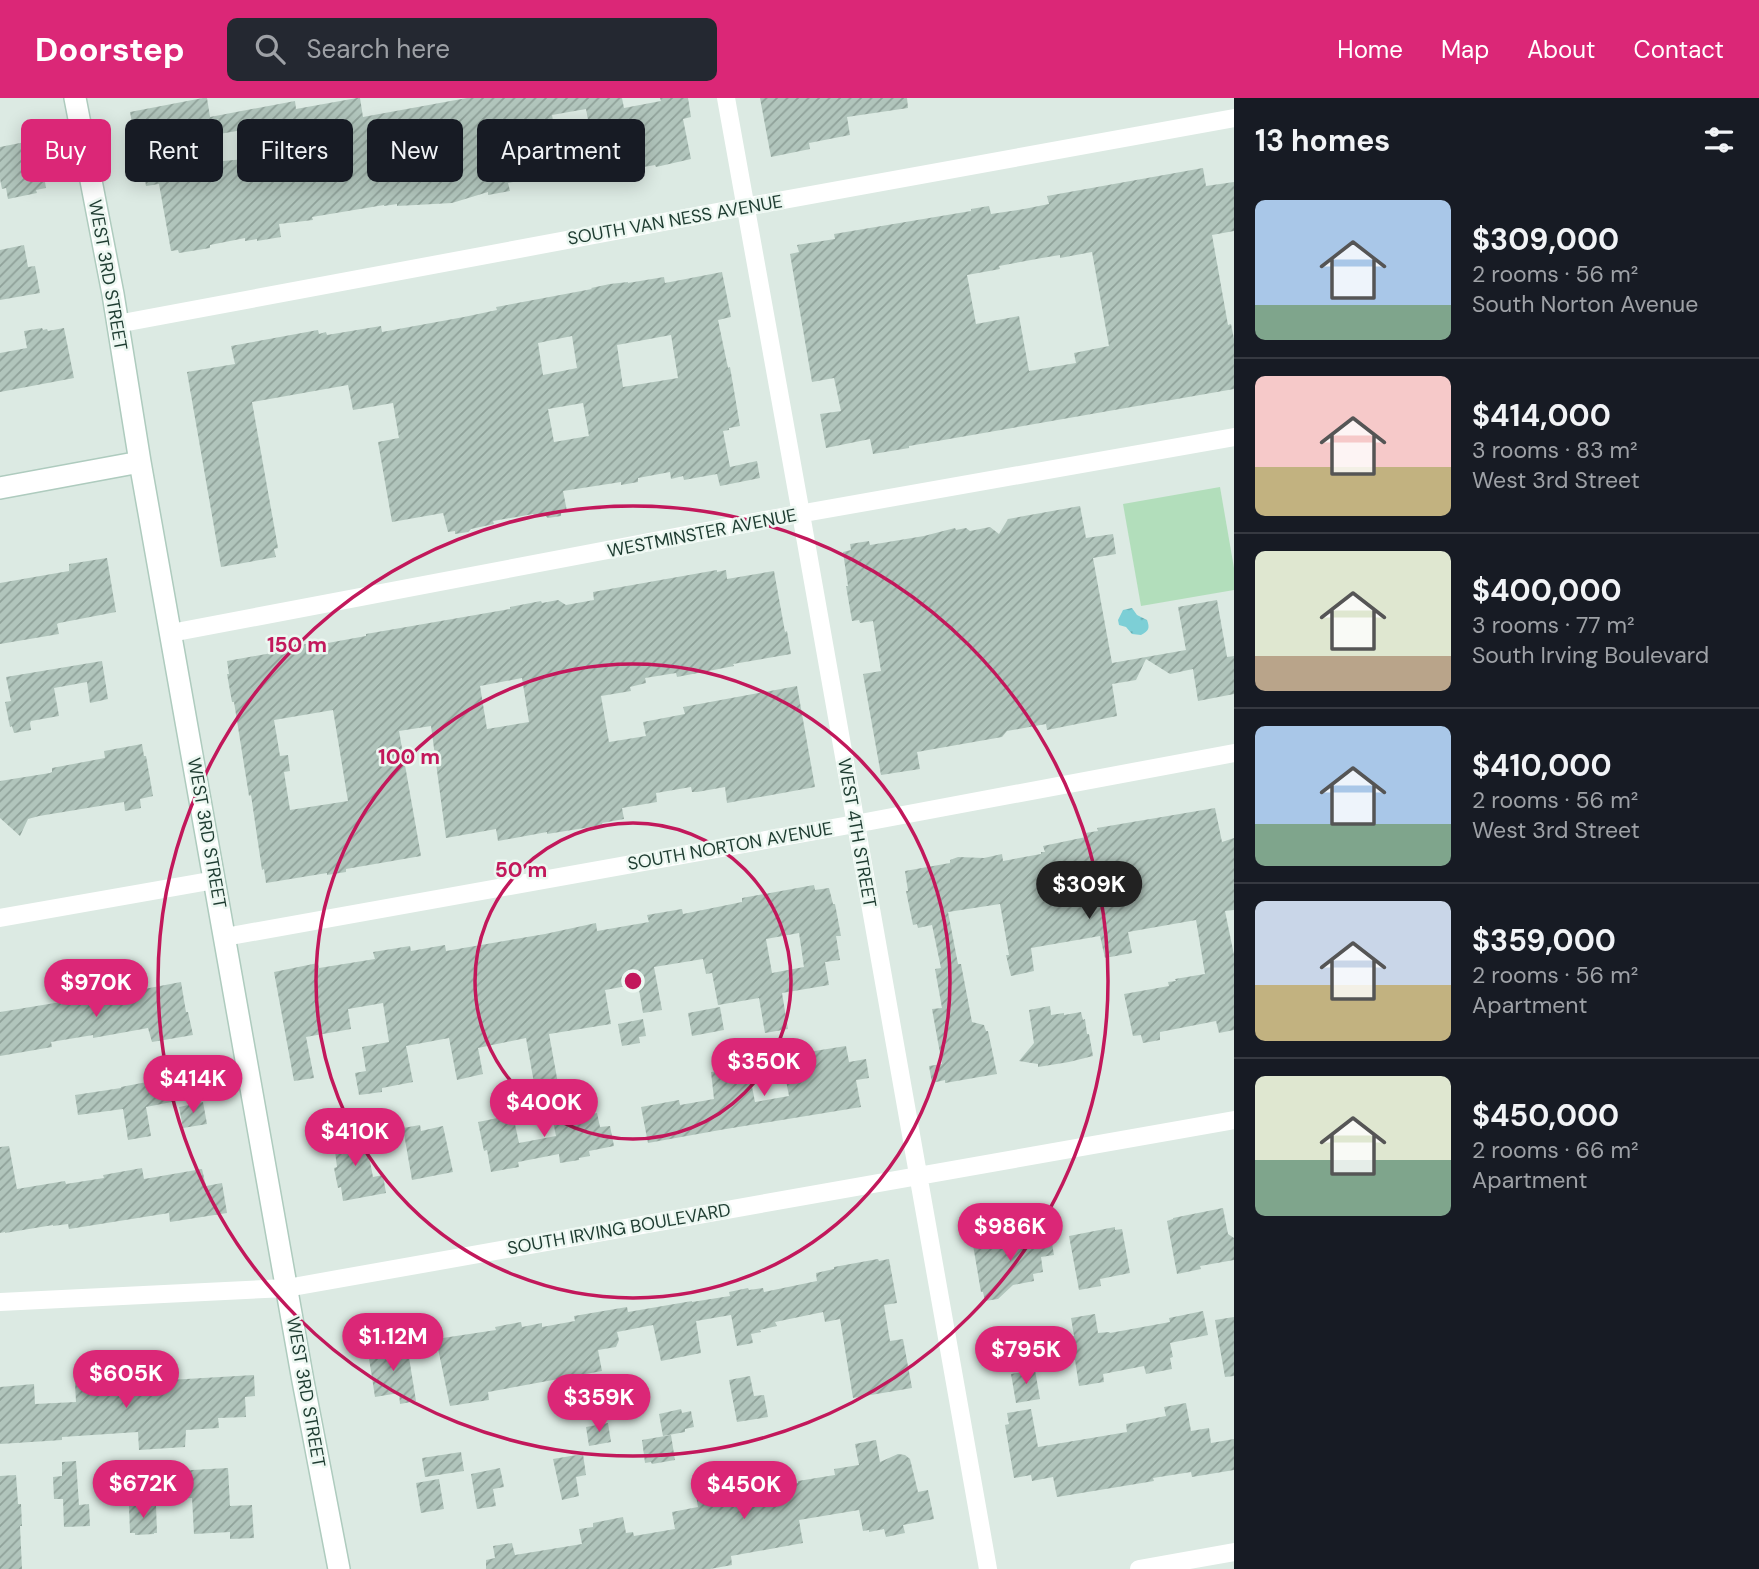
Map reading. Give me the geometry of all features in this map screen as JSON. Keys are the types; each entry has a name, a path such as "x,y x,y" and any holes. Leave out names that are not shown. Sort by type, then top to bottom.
{"main road":[{"name":"WEST 3RD STREET","path":"75,98 113,294 140,462 339,1569"},
{"path":"0,488 140,462"}],"street":[{"name":"WEST 4TH STREET","path":"726,98 988,1569"},
{"name":"SOUTH VAN NESS AVENUE","path":"117,324 1234,118"},
{"name":"WESTMINSTER AVENUE","path":"171,633 801,514 1234,437"},
{"name":"SOUTH NORTON AVENUE","path":"225,937 1234,753"},
{"path":"0,918 215,880"},
{"name":"SOUTH IRVING BOULEVARD","path":"0,1302 287,1288 1234,1120"},
{"path":"1139,1569 1234,1552"}],"green space":[{"path":"1220,487 1234,568 1234,590 1141,606 1123,504"}],"water":[{"path":"1132,608 1148,623 1148,629 1141,635 1132,634 1126,627 1119,625 1118,620 1123,610"}],"building":[{"path":"203,98 207,98 210,117 295,101 296,109 360,98 363,117 467,98 622,98 624,108 661,101 660,98 688,98 691,117 683,119 691,159 645,167 645,119 588,119 586,109 552,115 553,119 477,119 477,182 513,182 508,183 510,191 488,195 488,192 452,203 384,205 312,217 313,220 279,224 281,237 257,241 245,241 245,238 179,253 178,250 171,251 159,184 146,186 145,182 223,182 223,161 237,160 237,182 353,182 353,119 237,119 237,131 223,133 223,119 131,119 130,112"},
{"path":"760,98 907,98 908,108 847,117 850,135 809,143 810,149 771,157"},
{"path":"21,143 21,182 45,182 46,188 36,190 37,193 8,199 6,188 2,189 0,179 0,147"},
{"path":"1203,168 1206,186 1234,182 1234,231 1212,235 1228,325 1231,324 1234,339 1234,389 873,454 870,439 826,448 820,414 841,411 834,378 812,382 790,254 799,252 797,245 835,239 834,234 989,206 991,214 1024,209 1049,204 1047,196","holes":["1092,252 1109,346 1074,353 1076,363 1029,371 1019,316 976,324 967,275 1042,258 1060,255 1060,258"]},
{"path":"24,245 28,267 35,266 40,293 0,300 0,250"},
{"path":"722,272 731,317 718,320 728,368 730,367 740,426 723,431 730,467 757,461 760,478 720,486 717,474 684,480 683,476 671,479 670,472 638,478 638,482 563,491 567,511 561,512 561,516 548,518 544,515 536,517 533,514 493,521 494,524 455,534 455,531 448,532 443,513 392,522 378,442 399,438 393,403 353,410 348,385 252,402 278,548 274,549 276,557 221,567 187,372 235,364 231,346 318,330 319,334 326,332 327,335 381,326 382,332 464,317 497,310 496,307 610,284 664,277 665,283","holes":["671,335 678,378 623,387 617,345","572,336 577,368 543,375 538,343","583,403 589,436 554,442 548,409"]},
{"path":"42,328 48,331 64,328 74,378 0,392 0,353 27,348 24,331"},
{"path":"1080,506 1086,538 1113,534 1116,554 1093,558 1112,663 1186,650 1178,607 1217,600 1227,657 1234,656 1234,694 1198,701 1193,669 1170,674 1146,659 1136,680 1112,684 1117,716 1047,730 1046,724 1007,731 1002,737 917,752 920,769 881,775 863,674 881,671 873,621 852,621 843,552 851,550 850,544 869,541 870,545 955,528 966,528 970,531 990,527 999,534 1008,519"},
{"path":"107,558 116,612 59,623 59,634 0,644 0,583 69,571 69,564"},
{"path":"717,570 726,570 727,579 774,571 791,654 677,677 676,673 645,678 646,683 630,687 631,691 601,696 609,742 646,736 643,722 685,714 683,707 797,686 815,787 727,803 725,787 692,792 691,787 656,793 657,802 622,808 624,819 602,823 603,825 498,841 496,829 446,838 431,726 399,731 421,856 346,869 346,872 266,883 227,674 227,661 541,601 558,600 566,605 594,600 593,592","holes":["522,678 529,722 487,729 480,686","333,710 348,801 290,810 284,772 290,771 288,755 280,756 274,720"]},
{"path":"102,661 108,699 90,703 87,682 54,688 59,716 31,721 31,730 14,733 12,726 10,727 5,702 11,701 6,677"},
{"path":"142,744 153,796 140,799 141,808 125,811 124,802 39,816 28,819 20,836 0,818 0,781 50,773 52,768 105,758 104,751"},
{"path":"1215,808 1222,842 1234,838 1234,910 1225,911 1234,955 1234,1030 1219,1033 1216,1021 1160,1032 1160,1040 1143,1043 1141,1035 1133,1036 1124,994 1169,986 1168,982 1176,981 1175,979 1205,974 1196,920 1128,932 1132,953 1105,958 1100,936 1031,948 1034,971 1011,976 1000,904 948,912 972,1022 984,1025 988,1031 997,1074 932,1083 929,1066 942,1064 932,1009 942,1008 935,969 941,968 932,925 918,928 917,924 913,925 905,871 950,863 950,860 958,857 984,858 1002,854 1003,861 1041,854 1045,852 1043,846 1086,837 1085,833 1098,831 1097,828"},
{"path":"814,885 815,890 829,888 835,904 841,936 836,936 840,960 825,962 829,985 782,993 788,1029 765,1033 759,998 718,1005 712,973 706,974 703,959 654,967 662,1010 643,1013 638,984 605,990 611,1024 549,1034 561,1100 533,1104 529,1084 534,1083 526,1038 478,1048 483,1074 457,1080 449,1038 406,1046 413,1082 382,1088 382,1092 359,1095 355,1073 366,1071 362,1047 389,1042 383,1003 348,1009 351,1029 306,1037 314,1078 294,1081 274,972 318,963 319,968 375,959 373,952 410,946 411,951 445,945 446,951 596,923 597,931 649,922 647,915 682,909 683,914 742,902 742,898","holes":["799,933 804,967 772,973 766,939"]},
{"path":"181,982 193,1035 152,1042 148,1028 51,1042 52,1047 0,1056 0,1012 61,1002 60,994 79,991 81,1001"},
{"path":"1050,1006 1051,1015 1081,1012 1093,1056 1038,1067 1038,1064 1019,1061 1034,1043 1029,1010"},
{"path":"720,1007 724,1030 692,1036 688,1013"},
{"path":"643,1019 646,1036 639,1037 640,1043 622,1046 618,1024"},
{"path":"846,1046 849,1062 866,1059 869,1078 856,1080 861,1107 648,1143 641,1107 679,1100 680,1105 714,1099 711,1072 726,1070 728,1083 751,1081 755,1102 789,1096 783,1056"},
{"path":"178,1076 182,1100 146,1107 151,1136 128,1140 123,1109 78,1115 75,1095"},
{"path":"203,1102 207,1124 183,1128 179,1107"},
{"path":"569,1103 571,1115 597,1113 600,1127 610,1126 614,1146 589,1151 590,1156 579,1160 560,1163 559,1154 518,1162 519,1167 491,1172 478,1122 513,1115 519,1143 556,1136 550,1106"},
{"path":"420,1125 421,1131 443,1126 453,1172 412,1180 403,1128"},
{"path":"361,1130 363,1142 366,1141 373,1177 383,1175 386,1193 343,1201 334,1168 337,1167 333,1136"},
{"path":"9,1146 17,1189 104,1178 103,1175 142,1168 144,1179 202,1169 206,1186 222,1183 227,1213 170,1222 169,1213 69,1229 68,1224 0,1233 0,1147"},
{"path":"1223,1208 1228,1234 1234,1238 1234,1260 1200,1266 1201,1269 1177,1274 1167,1221"},
{"path":"1115,1227 1115,1230 1122,1229 1130,1273 1100,1279 1101,1286 1079,1290 1069,1236"},
{"path":"1050,1232 1054,1255 1041,1257 1043,1272 1033,1274 1034,1281 1013,1285 998,1299 985,1301 973,1245"},
{"path":"889,1259 897,1303 884,1305 890,1341 903,1339 912,1388 853,1398 840,1319 825,1322 823,1312 775,1322 777,1326 751,1334 753,1343 737,1346 731,1315 696,1321 701,1353 661,1361 653,1325 617,1332 619,1340 616,1347 598,1350 602,1371 488,1392 489,1400 450,1406 436,1339 496,1330 495,1327 521,1322 522,1327 542,1323 542,1327 575,1321 574,1316 627,1307 628,1312 730,1296 729,1292 748,1288 763,1288 764,1292 817,1281 816,1273 834,1267"},
{"path":"1203,1311 1208,1335 1170,1343 1172,1369 1146,1374 1144,1366 1103,1374 1104,1382 1079,1386 1075,1360 1022,1369 1019,1350 1022,1350 1021,1346 1074,1336 1071,1318 1095,1314 1098,1333 1110,1333 1170,1322 1169,1318"},
{"path":"1234,1317 1234,1376 1225,1377 1215,1320"},
{"path":"407,1345 416,1401 400,1404 399,1393 375,1397 368,1352"},
{"path":"1035,1370 1040,1399 1016,1403 1011,1374"},
{"path":"254,1375 255,1396 245,1397 246,1417 218,1418 219,1428 186,1430 185,1447 139,1450 138,1432 0,1444 0,1387 34,1384 35,1404 76,1402 75,1383"},
{"path":"750,1376 754,1396 764,1395 768,1417 737,1422 729,1380"},
{"path":"1186,1403 1191,1431 1209,1428 1211,1443 1234,1439 1234,1470 1192,1477 1191,1472 1057,1497 1053,1477 1032,1481 1031,1475 1014,1478 1005,1425 1009,1424 1007,1413 1031,1409 1038,1447 1127,1432 1126,1424 1166,1416 1164,1407"},
{"path":"681,1409 682,1413 691,1411 694,1427 685,1429 685,1432 663,1436 659,1414"},
{"path":"608,1423 611,1442 589,1446 586,1427"},
{"path":"671,1435 675,1460 645,1463 642,1440"},
{"path":"876,1440 880,1462 898,1454 910,1459 918,1492 928,1490 934,1519 903,1525 905,1533 886,1537 884,1529 863,1531 859,1510 799,1520 803,1543 731,1556 732,1565 710,1569 486,1569 486,1560 495,1558 493,1546 512,1543 515,1555 582,1544 579,1529 593,1527 593,1523 623,1517 626,1533 633,1532 634,1536 675,1529 672,1512 698,1507 696,1496 727,1491 725,1476 751,1471 754,1485 761,1484 762,1490 835,1475 834,1469 859,1465 855,1444"},
{"path":"461,1452 464,1471 425,1477 422,1458"},
{"path":"583,1454 586,1475 576,1477 579,1496 562,1500 553,1459"},
{"path":"76,1461 79,1505 89,1504 90,1526 64,1527 63,1499 54,1499 53,1477 62,1476 62,1462"},
{"path":"228,1468 230,1506 252,1505 254,1538 230,1539 230,1532 194,1534 192,1498 175,1499 174,1471"},
{"path":"500,1468 504,1487 493,1489 496,1506 477,1509 471,1474"},
{"path":"137,1474 139,1496 114,1498 113,1475"},
{"path":"16,1475 18,1504 21,1504 22,1569 0,1569 0,1476"},
{"path":"439,1479 444,1509 421,1513 416,1483"},
{"path":"156,1505 157,1533 130,1533 129,1506"}]}
